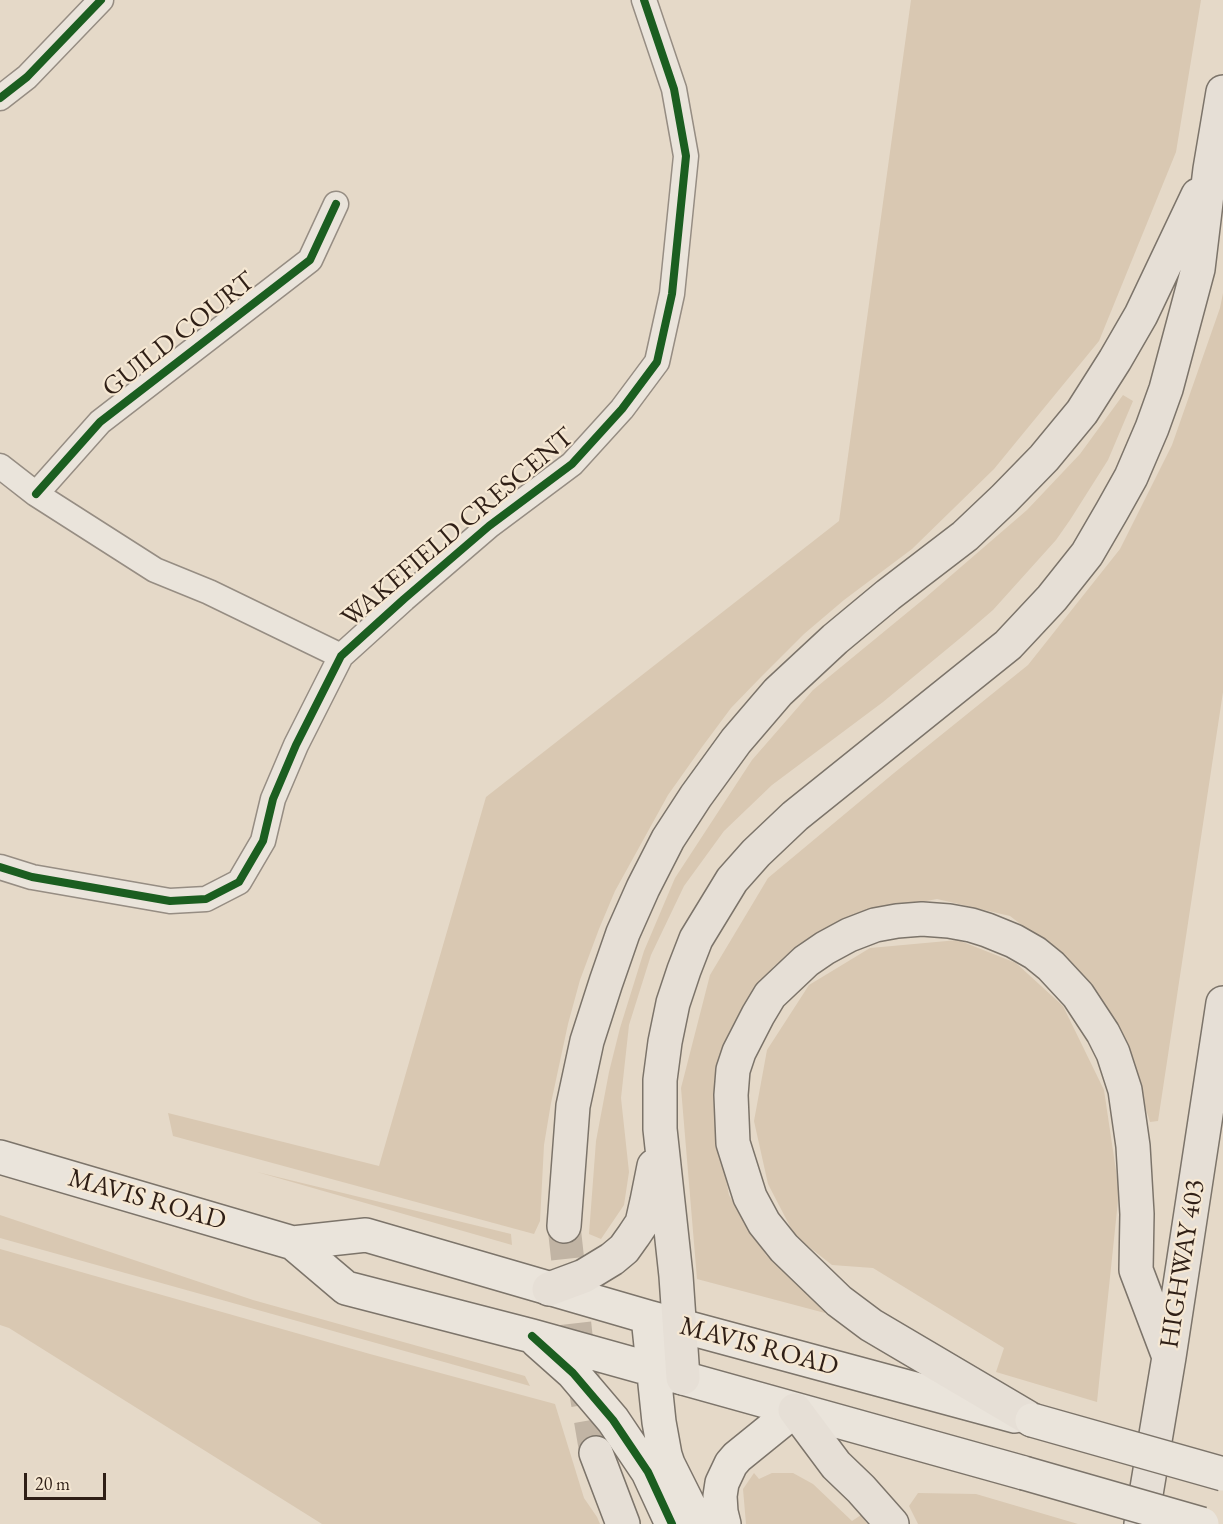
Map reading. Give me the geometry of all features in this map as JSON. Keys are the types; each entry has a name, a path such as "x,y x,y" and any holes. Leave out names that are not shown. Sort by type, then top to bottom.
{"highway":[{"path":"669,1374 681,1326 660,1129 660,1080 673,1003 696,939 732,880 756,853 795,816 1008,645 1052,598 1087,554 1131,477 1166,389 1198,269 1210,169 1223,93"},
{"path":"564,1226 573,1106 587,1041 624,933 643,888 668,839 736,741 778,692 835,639 965,536 1044,458 1082,412 1141,315 1210,169"},
{"path":"1032,1420 871,1325 839,1301 784,1248 764,1223 750,1197 733,1143 731,1095 733,1070 739,1052 770,995 806,961 849,935 875,925 897,921 922,919 970,925 1014,941 1035,953 1051,966 1078,995 1113,1053 1125,1090 1134,1158 1137,1214 1136,1270 1169,1357"},
{"name":"HIGHWAY 403","path":"1141,1524 1223,1003"},
{"path":"549,1289 593,1271 624,1249 634,1236 642,1223 660,1129"},
{"path":"795,1410 836,1465 892,1524"},
{"path":"596,1453 623,1524"}],"main road":[{"name":"MAVIS ROAD","path":"0,1157 293,1243 366,1235 648,1317 1223,1474"},
{"name":"MAVIS ROAD","path":"293,1243 346,1288 532,1336 1202,1524"},
{"path":"648,1317 669,1374 659,1422 664,1455 698,1524"},
{"path":"532,1336 573,1372 613,1420 648,1472 672,1524"},
{"path":"724,1524 720,1496 722,1483 731,1464 795,1410"}],"street":[{"path":"0,98 27,77 100,0"},
{"name":"WAKEFIELD CRESCENT","path":"0,867 32,877 170,901 206,900 239,882 263,841 273,799 296,745 341,656 489,526 572,464 622,409 657,362 672,294 686,156 674,89 644,0"},
{"name":"GUILD COURT","path":"36,494 100,422 310,260 336,204"},
{"path":"0,466 36,494 155,570 209,592 341,656"}],"shaded area":[{"path":"911,0 1201,0 1176,152 1099,341 994,469 912,549 844,600 804,634 731,708 668,795 615,891 580,980 551,1103 544,1145 540,1221 534,1234 173,1136 168,1113 379,1166 486,797 839,521"},
{"path":"1223,293 1223,692 1158,1121 1150,1122 1124,1039 1076,967 1010,916 937,899 858,914 774,966 727,1047 715,1120 729,1195 766,1255 823,1305 825,1313 697,1279 681,1088 710,975 768,878 1028,665 1120,549 1172,445 1220,308"},
{"path":"1123,395 1133,401 1108,460 1056,540 993,610 883,702 772,785 724,831 684,886 651,955 629,1025 621,1098 629,1172 624,1205 601,1239 589,1234 596,1141 609,1072 644,951 675,878 752,760 813,690 1027,510 1080,454"},
{"path":"958,940 1016,963 1063,1006 1104,1090 1119,1191 1097,1402 996,1372 1004,1348 873,1268 832,1265 795,1236 768,1184 754,1121 767,1050 809,985 870,948"},
{"path":"257,1172 511,1234 512,1245"},
{"path":"0,1215 253,1300 525,1376 530,1386 0,1238"},
{"path":"0,1249 555,1404 584,1498 600,1524 322,1524 9,1328 0,1325"},
{"path":"754,1473 759,1479 772,1473 793,1473 813,1484 852,1521 861,1515 867,1524 746,1524 743,1489"},
{"path":"918,1493 976,1494 1078,1524 918,1524 909,1506"}],"tunnel":[{"path":"564,1226 576,1335 596,1453"}],"cycle path":[{"path":"0,98 27,77 101,0"},
{"path":"0,867 32,877 170,901 206,899 239,882 263,841 273,799 296,745 341,656 489,526 572,464 622,409 657,362 672,294 686,156 674,89 644,0"},
{"path":"36,494 100,422 310,260 336,204"},
{"path":"532,1336 573,1373 613,1420 648,1472 672,1524"}]}
